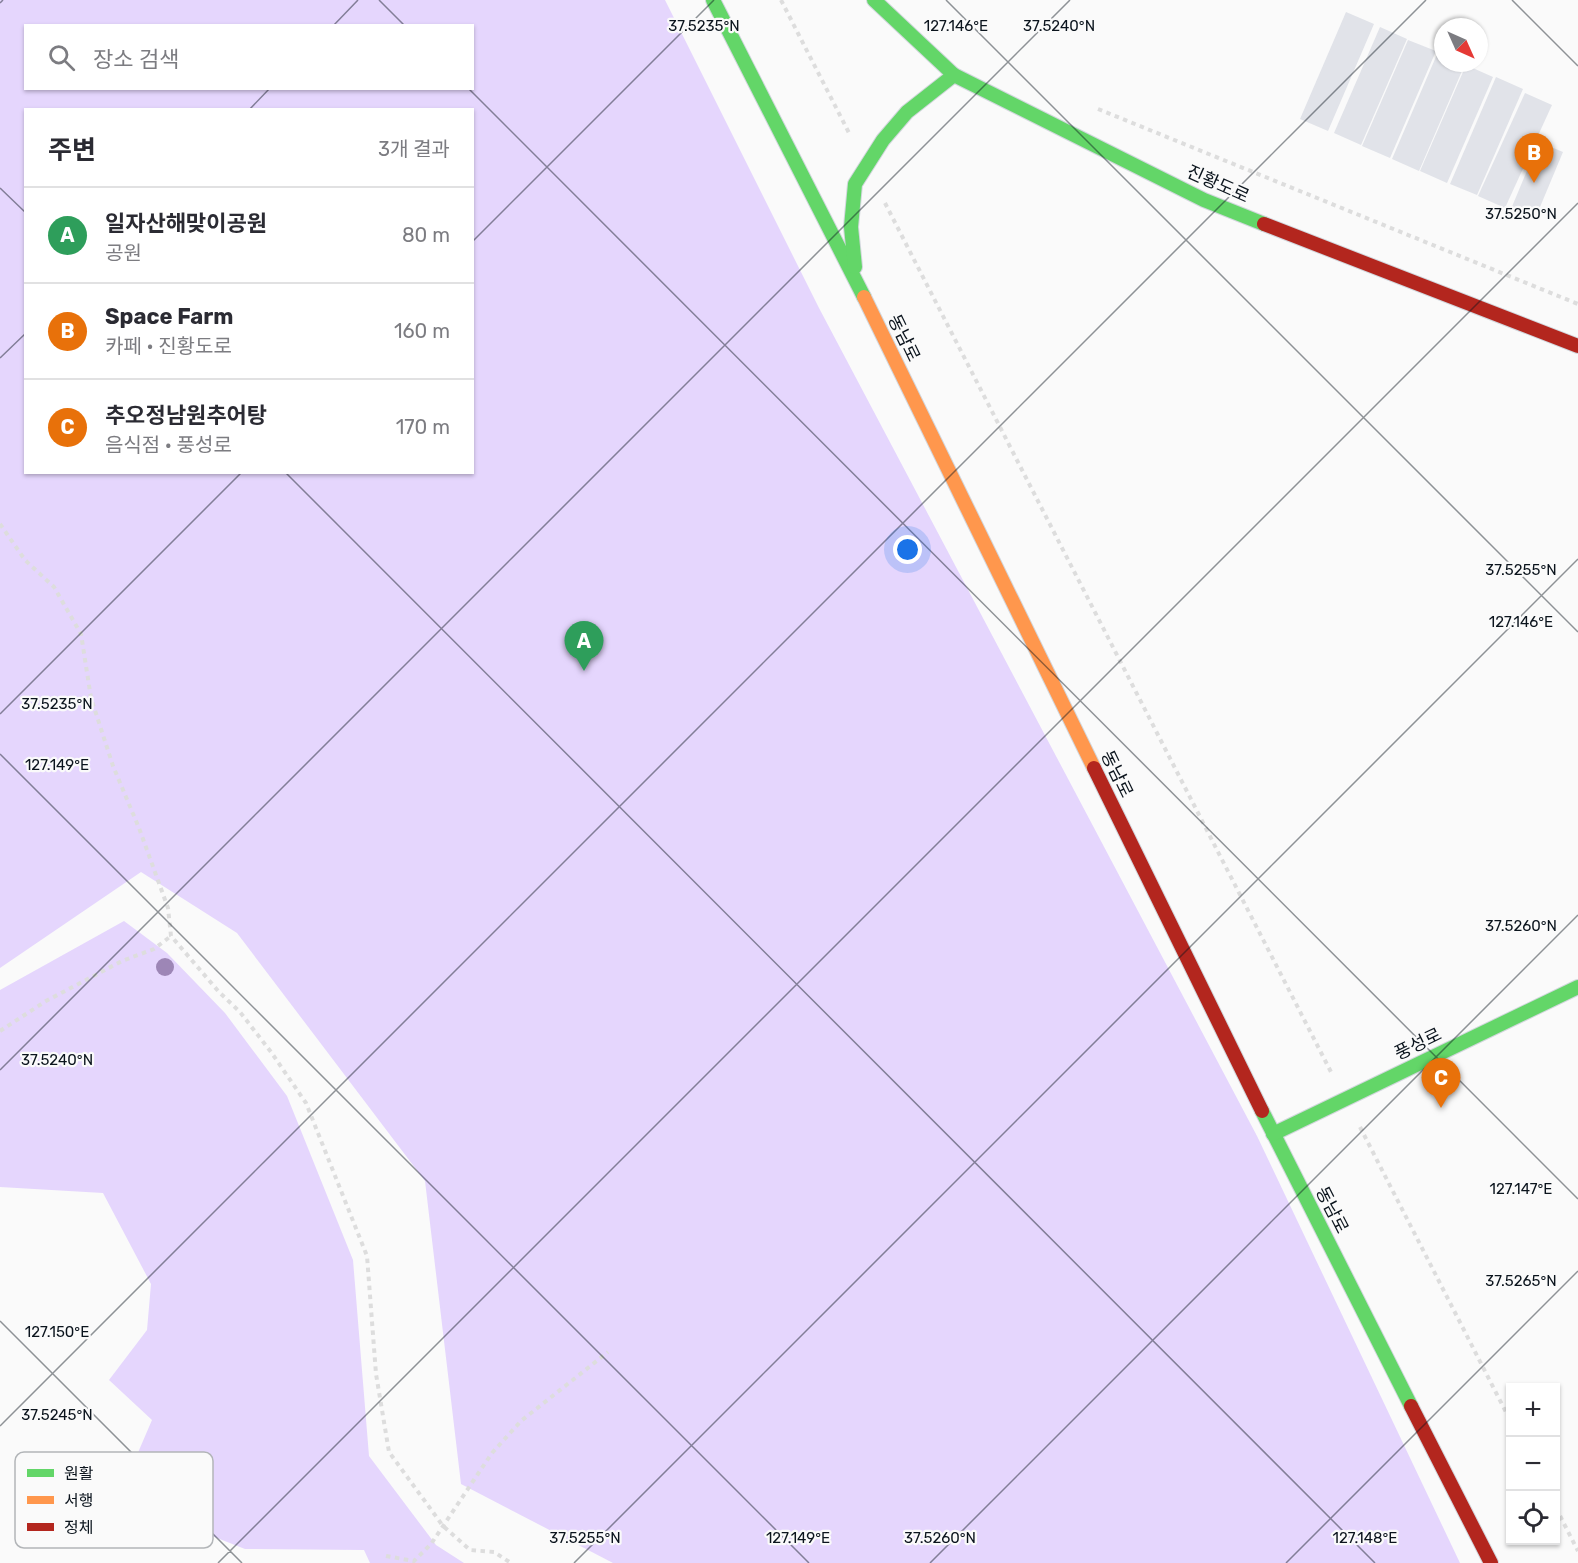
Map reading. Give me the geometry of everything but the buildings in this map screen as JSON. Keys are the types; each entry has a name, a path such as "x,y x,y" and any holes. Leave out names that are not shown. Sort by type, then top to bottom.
{"main road":[{"name":"동남로","path":"713,0 856,281 1273,1134 1491,1563"},
{"name":"진황도로","path":"874,0 954,75 1204,200 1578,346"},
{"path":"856,281 851,227 855,184 883,140 907,112 954,75"},
{"name":"풍성로","path":"1273,1134 1578,987"}],"path":[{"path":"781,0 1506,1412"},
{"path":"1090,106 1578,304"},
{"path":"0,524 25,561 54,587 81,634 91,698 113,766 139,828 168,908 171,936 219,992 240,1012 306,1103 367,1256 376,1374 389,1452 442,1526 470,1550 494,1552 511,1563"},
{"path":"0,1031 45,1001 122,961 154,949 171,936"},
{"path":"386,1556 414,1561 431,1544 492,1453 521,1421 608,1352"},
{"path":"1560,1516 1578,1551"}],"shaded area":[{"path":"0,0 665,0 819,308 1257,1136 1460,1563 613,1563 461,1484 425,1181 237,933 141,872 0,968"},
{"path":"124,921 167,953 225,1013 287,1096 353,1260 369,1456 436,1545 464,1563 370,1563 364,1550 245,1549 213,1536 213,1452 138,1452 152,1420 109,1380 147,1330 151,1284 103,1193 0,1187 0,990"}],"traffic: fast":[{"path":"713,0 864,297"},
{"path":"874,0 954,75 1204,200 1264,224"},
{"path":"855,267 851,227 855,184 883,140 907,112 954,75"},
{"path":"1273,1134 1578,987"},
{"path":"1262,1111 1411,1406"}],"traffic: slow":[{"path":"864,297 1094,768"}],"traffic: jam":[{"path":"1264,224 1578,346"},
{"path":"1094,768 1262,1111"},
{"path":"1411,1406 1491,1563"}],"place":[{"name":"Space Farm","path":"1534,183"},
{"name":"일자산해맞이공원","path":"584,671"},
{"name":"추오정남원추어탕","path":"1441,1108"}]}
